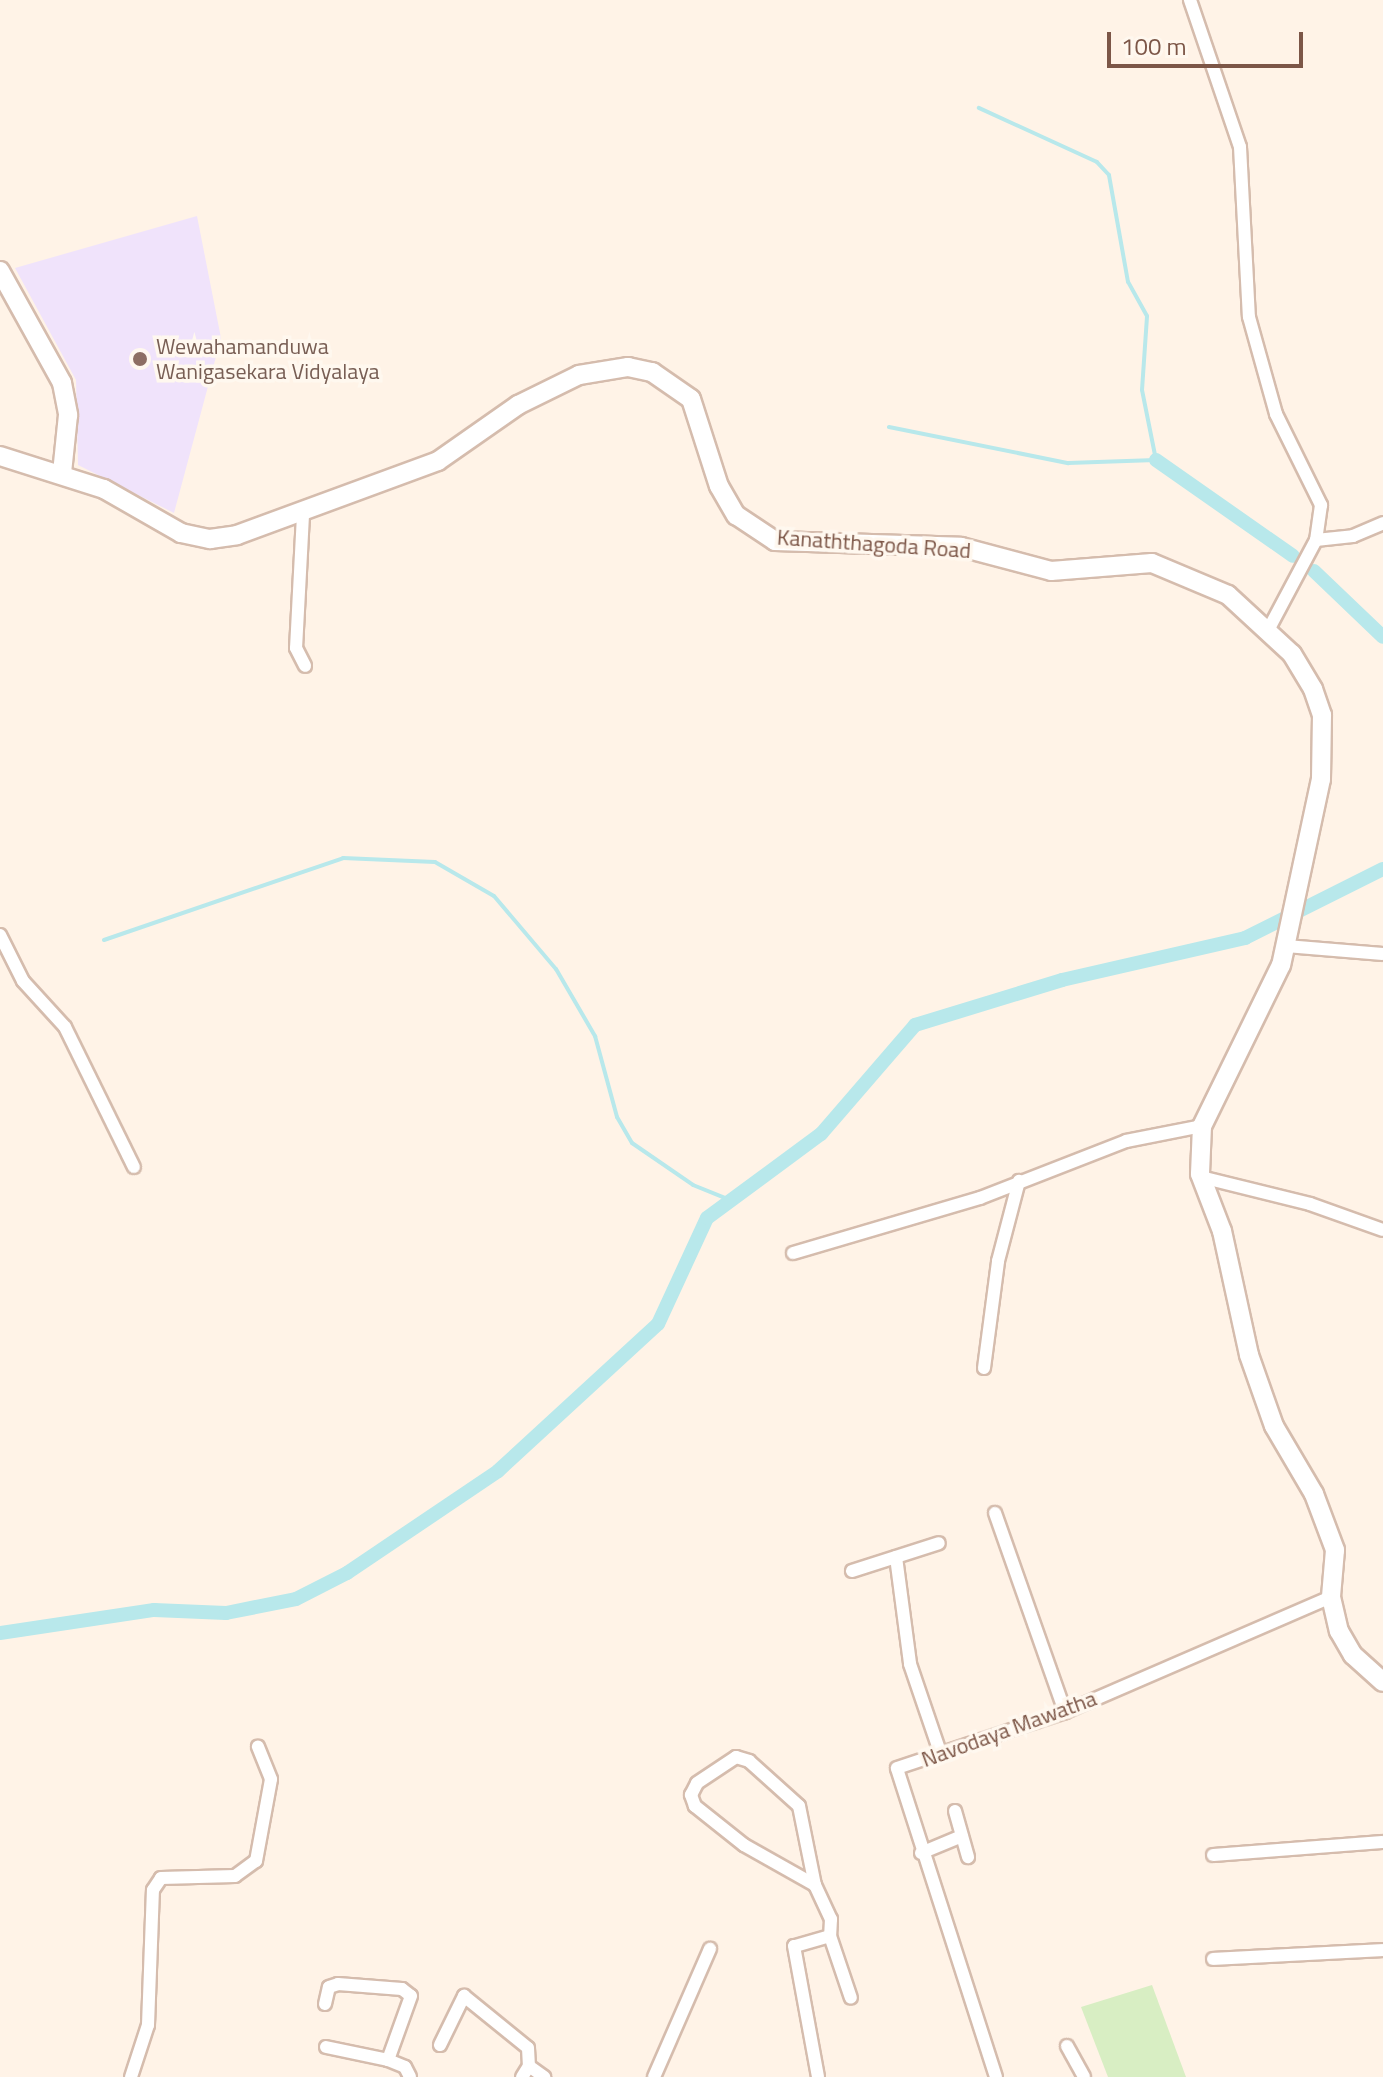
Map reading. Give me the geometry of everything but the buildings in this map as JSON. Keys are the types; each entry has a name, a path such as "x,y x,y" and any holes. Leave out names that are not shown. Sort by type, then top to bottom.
{"street":[{"path":"1190,0 1240,147 1249,317 1276,414 1321,505 1316,540 1267,632"},
{"path":"0,271 62,383 68,415 62,473"},
{"name":"Kanaththagoda Road","path":"0,456 62,473 181,533 210,539 303,515 438,461 518,405 579,375 628,367 652,372 691,399 719,486 736,515 775,541 961,547 1051,571 1152,563 1228,595 1292,654 1322,715 1321,779 1286,946 1202,1126 1198,1156 1274,1426 1314,1494 1335,1550 1331,1597"},
{"path":"303,515 296,648 305,666"},
{"path":"1316,540 1383,523"},
{"path":"0,935 23,981 65,1027 134,1167"},
{"path":"1286,946 1383,954"},
{"path":"793,1253 1019,1181 1126,1141 1202,1126"},
{"path":"1205,1178 1310,1204 1383,1230"},
{"path":"984,1368 998,1261 1019,1181"},
{"path":"995,1513 1065,1712"},
{"path":"852,1571 939,1543"},
{"path":"896,1557 910,1664 941,1755"},
{"path":"1331,1597 1353,1655 1383,1682"},
{"name":"Navodaya Mawatha","path":"996,2077 921,1853 897,1768 1065,1712 1331,1597"},
{"path":"131,2077 148,2025 153,1890 161,1878 235,1876 256,1861 271,1779 258,1747"},
{"path":"815,1885 744,1845 695,1806 691,1795 697,1783 722,1761 749,1761 799,1806 815,1885 831,1919 830,1936 851,1998"},
{"path":"955,1811 968,1857"},
{"path":"921,1853 962,1836"},
{"path":"1213,1855 1383,1842"},
{"path":"818,2077 794,1946 830,1936"},
{"path":"654,2077 710,1949"},
{"path":"1213,1959 1383,1950"},
{"path":"325,2004 329,1987 338,1984 402,1989 411,1996 388,2060"},
{"path":"440,2045 464,1996 528,2048 526,2072 544,2077"},
{"path":"1067,2046 1084,2077"},
{"path":"326,2047 388,2060 410,2077"}],"shaded area":[{"name":"Wewahamanduwa Wanigasekara Vidyalaya","path":"197,216 221,338 174,513 78,465 76,380 15,268"}],"green space":[{"path":"1152,1985 1186,2077 1108,2077 1081,2007"}],"waterway":[{"path":"889,427 1068,463 1156,460 1142,390 1147,316 1128,282 1109,175 1097,162 979,108"},
{"path":"1156,460 1293,556"},
{"path":"1314,571 1383,637"},
{"path":"104,940 343,858 435,862 494,896 556,969 595,1036 617,1117 632,1143 693,1185 727,1199"},
{"path":"0,1633 154,1610 226,1613 296,1599 347,1573 498,1471 658,1324 707,1218 821,1134 915,1025 1062,980 1245,938 1383,869"}],"place":[{"name":"Wewahamanduwa Wanigasekara Vidyalaya","path":"140,359"}]}
